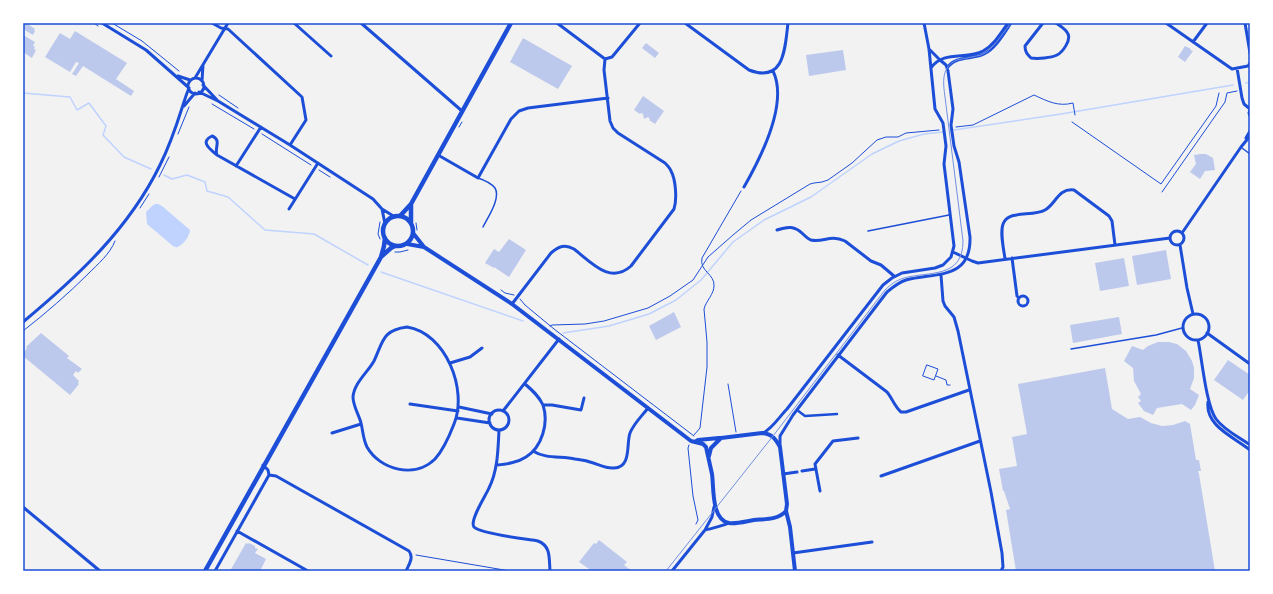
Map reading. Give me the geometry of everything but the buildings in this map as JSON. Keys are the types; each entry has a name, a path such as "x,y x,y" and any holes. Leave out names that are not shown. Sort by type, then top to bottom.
{"main road":[{"path":"381,258 384,246 382,239 385,224 411,204 511,23"},
{"path":"382,239 395,246 402,246 411,240 416,233 413,228 411,204"},
{"path":"397,216 413,221"},
{"path":"205,571 263,465 381,258 386,252 395,246"}],"street":[{"path":"212,23 221,28 228,29 302,96 306,120 290,145"},
{"path":"101,25 146,50 183,79 190,80 194,78 203,65 228,23"},
{"path":"294,23 331,56"},
{"path":"361,23 462,111"},
{"path":"557,23 605,59"},
{"path":"605,59 612,57 640,23"},
{"path":"685,23 749,70 762,74 773,71 779,65 784,51 788,23"},
{"path":"762,433 770,428 780,415 787,409 880,288 887,281 894,276 908,272 939,267 948,261 953,252 954,241 944,164 946,146 943,123 936,111 932,68 924,23"},
{"path":"932,68 940,60 947,57 963,56 984,51 994,42 1008,23"},
{"path":"947,68 950,64 957,60 981,55 987,52 1011,23"},
{"path":"1043,23 1026,46 1025,50 1027,55 1031,58 1056,55 1060,53 1068,42 1069,34 1056,23"},
{"path":"1166,23 1232,69 1248,66 1250,63"},
{"path":"1193,42 1207,23"},
{"path":"1245,23 1250,53"},
{"path":"795,571 790,527 786,511 787,504 780,436 797,410 838,355 893,287 905,280 941,275 954,270 960,266 966,258 970,246 970,236 959,162 954,146 951,125 953,109 947,68 946,65 929,49"},
{"path":"512,304 551,253 562,246 570,247 601,270 608,273 618,273 627,269 631,266 674,209 676,200 674,177 671,170 665,163 618,133 613,128 610,121 604,70 605,59"},
{"path":"199,92 202,89 203,83 203,65"},
{"path":"1237,68 1242,98 1244,104 1250,110 1250,116"},
{"path":"744,187 762,154 775,113 779,89 773,71"},
{"path":"175,74 181,82 195,93"},
{"path":"194,78 199,79 218,101"},
{"path":"23,322 66,286 87,265 128,217 150,185 161,164 182,108 190,80"},
{"path":"182,108 195,93 199,92 218,101 318,163 373,200 382,210 397,216"},
{"path":"438,155 478,178 511,119 519,111 528,108 608,98"},
{"path":"236,166 261,128"},
{"path":"1244,144 1250,131"},
{"path":"218,155 216,149 218,140 212,136 206,141 206,145 209,149 218,155 236,166 295,199"},
{"path":"1182,233 1250,136"},
{"path":"289,210 318,163"},
{"path":"1005,259 1002,231 1002,224 1005,220 1014,215 1039,213 1050,207 1059,194 1069,189 1074,190 1109,216 1112,221 1115,245"},
{"path":"382,210 385,224"},
{"path":"777,230 792,227 812,240 831,238 841,239 871,261 881,265 894,276"},
{"path":"1170,238 1171,234 1174,232 1179,231 1182,233 1185,240 1180,245"},
{"path":"416,233 424,247"},
{"path":"953,252 978,263 1170,238"},
{"path":"1170,238 1173,244 1180,245"},
{"path":"407,244 424,247 512,304 692,441 703,444 706,447 712,476 715,505 721,517 729,523"},
{"path":"1180,245 1188,296 1193,314"},
{"path":"1012,258 1017,296 1019,298"},
{"path":"941,275 945,306 954,317 957,324 1002,552 1003,566 1001,571"},
{"path":"1193,314 1200,315 1206,319 1209,326 1207,333 1202,339 1194,340 1188,338 1182,328 1185,319 1193,314"},
{"path":"407,327 423,331 437,344 450,363 457,388 458,409 457,418 442,451 427,465 410,470 391,467 382,462 374,455 365,442 354,404 354,393 360,381 371,366 382,340 387,335 399,328 407,327"},
{"path":"1207,333 1250,364"},
{"path":"503,411 559,339"},
{"path":"1198,340 1208,406 1213,421 1221,429 1250,450"},
{"path":"450,363 470,357 482,348"},
{"path":"838,355 886,392 897,409 901,412 906,412 970,390"},
{"path":"496,465 519,461 533,451 542,437 545,424 543,405 536,394 525,384"},
{"path":"543,405 552,404 581,410 584,398"},
{"path":"1208,400 1213,414 1219,423 1250,445"},
{"path":"410,404 492,414 499,410 503,411 508,416 509,420 506,427 499,430 495,429 490,423 490,417 492,414"},
{"path":"533,451 540,455 577,459 606,467 620,467 627,458 630,432 648,408"},
{"path":"797,410 805,416 837,414"},
{"path":"457,418 490,423"},
{"path":"332,433 361,424"},
{"path":"499,430 496,465 492,480 473,518 473,525 483,532 538,541 542,543 548,550 550,571"},
{"path":"697,442 762,433 773,436 780,447"},
{"path":"708,458 711,448 721,438"},
{"path":"820,491 815,464 833,441 858,438"},
{"path":"881,476 980,441"},
{"path":"215,571 269,475 268,470 263,465"},
{"path":"802,471 815,469"},
{"path":"783,474 797,472"},
{"path":"269,475 276,476 404,548 411,555 406,571"},
{"path":"672,571 705,530 712,517 715,505"},
{"path":"23,507 100,571"},
{"path":"778,517 786,511"},
{"path":"705,530 729,523 778,517 788,521"},
{"path":"237,531 306,570"},
{"path":"793,554 872,542"}],"lane":[{"path":"1241,147 1250,154"},
{"path":"478,178 490,184 497,194 496,200 483,227"},
{"path":"868,231 951,215"},
{"path":"1071,349 1156,335 1182,328"}],"path":[{"path":"94,23 101,25"},
{"path":"1162,192 1225,102 1227,93 1235,92"},
{"path":"1072,122 1161,184 1216,106 1219,93"},
{"path":"954,128 973,125 1034,95 1052,103 1061,105 1073,103 1075,115"},
{"path":"210,102 331,177"},
{"path":"550,326 591,323 648,308 670,296 692,280 708,257 751,220 810,184 828,180 852,163 877,140 906,133 942,129"},
{"path":"521,300 550,326 694,436 700,428 707,367 707,342 704,309 714,286 711,276 702,266 702,258 744,187"},
{"path":"413,221 416,233"},
{"path":"380,222 378,234 382,239"},
{"path":"392,252 412,249"},
{"path":"927,365 938,369 936,375 934,380 923,376 927,365"},
{"path":"936,375 946,380 950,386"},
{"path":"728,384 736,436"},
{"path":"690,444 688,448 693,496 698,520 696,524"},
{"path":"411,555 420,555 510,571"}],"water":[{"path":"155,204 162,206 190,230 186,239 178,247 173,246 147,224 146,212"}],"waterway":[{"path":"1246,83 1250,82"},
{"path":"954,130 1061,114 1233,85"},
{"path":"23,93 70,97 77,110 89,103 106,126 103,135 124,157 151,169"},
{"path":"563,333 609,326 649,314 676,300 701,280 733,242 764,220 811,197 872,154 899,141 924,134 943,132"},
{"path":"164,175 172,179 187,175 205,182 207,191 228,197 265,230 314,234 368,265"},
{"path":"381,272 523,321"}],"tram line":[{"path":"666,571 773,436 885,290 894,282 901,279 943,271 951,268 957,262 961,253 963,241 944,91 944,76 948,67 957,60 981,55 987,52 1011,23"}]}
